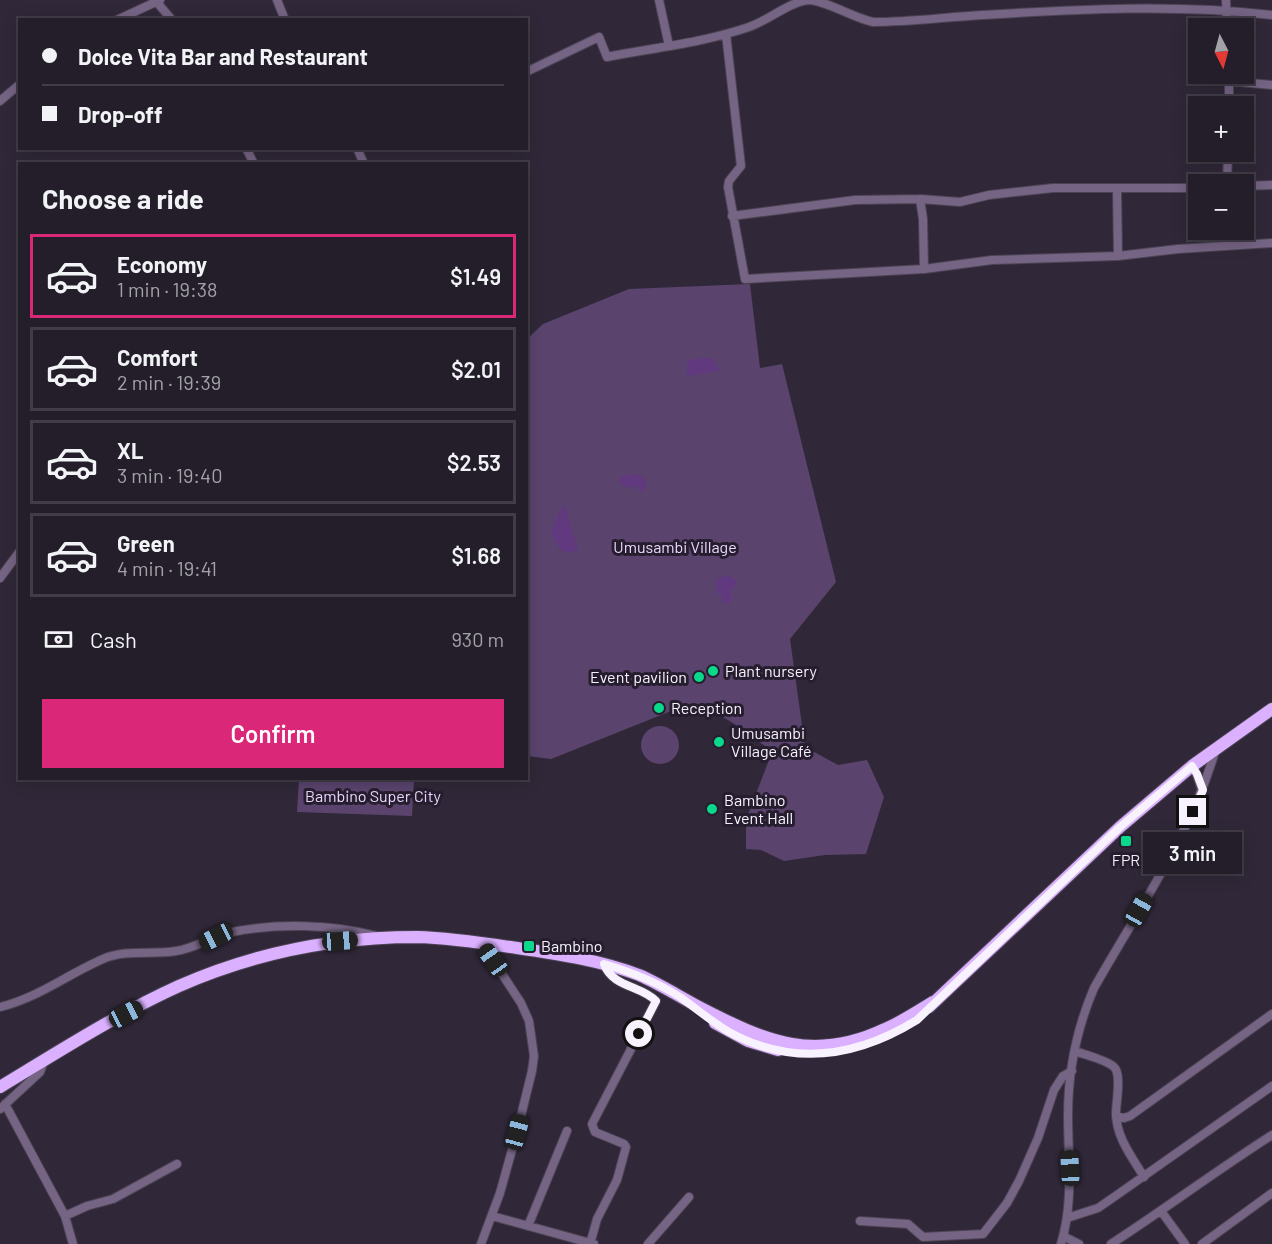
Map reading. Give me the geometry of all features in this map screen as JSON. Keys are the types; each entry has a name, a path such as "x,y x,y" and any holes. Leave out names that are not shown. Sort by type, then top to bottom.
{"highway":[{"path":"0,1087 118,1018 178,987 210,974 273,953 340,941 383,938 481,942 553,953 604,964 641,976 678,996 712,1021 748,1041 786,1052 809,1054 848,1050 892,1035 917,1020 933,1002 1120,827 1192,766 1272,709"}],"street":[{"path":"121,18 157,0 170,18"},
{"path":"277,0 284,18"},
{"path":"659,0 669,46"},
{"path":"528,71 599,37 607,57 726,34 761,23 795,4 808,0 822,1 860,19 873,22 1014,13 1226,5 1272,15"},
{"path":"726,34 741,166 728,184 745,279 924,269 992,260 1119,256 1178,249 1272,243"},
{"path":"1254,82 1272,85"},
{"path":"0,101 18,86"},
{"path":"1254,185 1272,184"},
{"path":"732,216 855,200 920,199 960,202 1011,192 1053,188 1188,188"},
{"path":"1117,189 1119,256"},
{"path":"920,199 923,219 924,269"},
{"path":"0,578 18,554"},
{"path":"1079,1244 1062,1240 1070,1181 1068,1115 1072,1071 1082,1018 1094,988 1188,821 1203,790 1217,747"},
{"path":"1192,766 1203,790"},
{"path":"0,1007 17,1003 106,957 188,949 233,932 320,926 353,930 383,938"},
{"path":"481,942 521,1003 529,1021 534,1056 517,1132 482,1244"},
{"path":"492,1216 591,1243 608,1196 617,1180 626,1146 595,1132 592,1124 656,1001 616,980 607,972 604,964"},
{"path":"1116,1116 1124,1118 1130,1116 1272,1014"},
{"path":"1075,1051 1110,1064 1116,1069 1118,1130 1124,1145 1144,1177"},
{"path":"44,1061 40,1072 3,1106 65,1216 73,1244"},
{"path":"860,1221 908,1224 925,1241 983,1234 1007,1203 1019,1181 1038,1138 1054,1090 1063,1076 1072,1071"},
{"path":"1066,1218 1098,1208 1272,1086"},
{"path":"528,1226 567,1131"},
{"path":"1111,1244 1223,1166 1272,1135"},
{"path":"65,1216 87,1206 113,1199 177,1164"},
{"path":"1202,1244 1272,1193"},
{"path":"648,1244 689,1197"},
{"path":"1161,1210 1185,1244"},
{"path":"983,1234 988,1244"}],"green space":[{"name":"Umusambi Village","path":"750,284 760,368 782,364 836,582 790,639 805,747 838,765 867,760 884,797 866,854 825,855 784,861 761,850 746,849 746,820 769,760 768,748 730,721 709,710 686,705 551,759 528,756 528,338 543,324 629,289"},
{"path":"660,726 667,727 673,732 678,738 678,752 673,758 667,763 660,764 653,763 647,758 642,752 641,745 642,738 647,732 653,727"},
{"name":"Bambino Super City","path":"299,780 414,780 412,816 297,812"}],"shaded area":[{"path":"713,358 719,371 687,376 687,363 692,359"},
{"path":"635,474 645,478 647,482 644,491 638,490 636,485 628,488 620,484 620,478 623,475"},
{"path":"564,503 578,550 569,553 561,550 551,530"},
{"path":"728,575 736,580 736,584 731,591 731,603 723,603 721,594 717,594 716,579"}],"place":[{"name":"Plant nursery","path":"713,671"},
{"name":"Event pavilion","path":"699,677"},
{"name":"Reception","path":"659,708"},
{"name":"Umusambi Village Café","path":"719,742"},
{"name":"Bambino Event Hall","path":"712,809"},
{"name":"FPR","path":"1126,841"},
{"name":"Bambino","path":"529,946"}],"route":[{"path":"639,1034 656,1001 616,980 607,972 604,964 641,976 678,996 730,1032 768,1048 809,1054 830,1053 868,1045 892,1035 917,1020 933,1002 1120,827 1192,766 1203,790 1193,812"}]}
